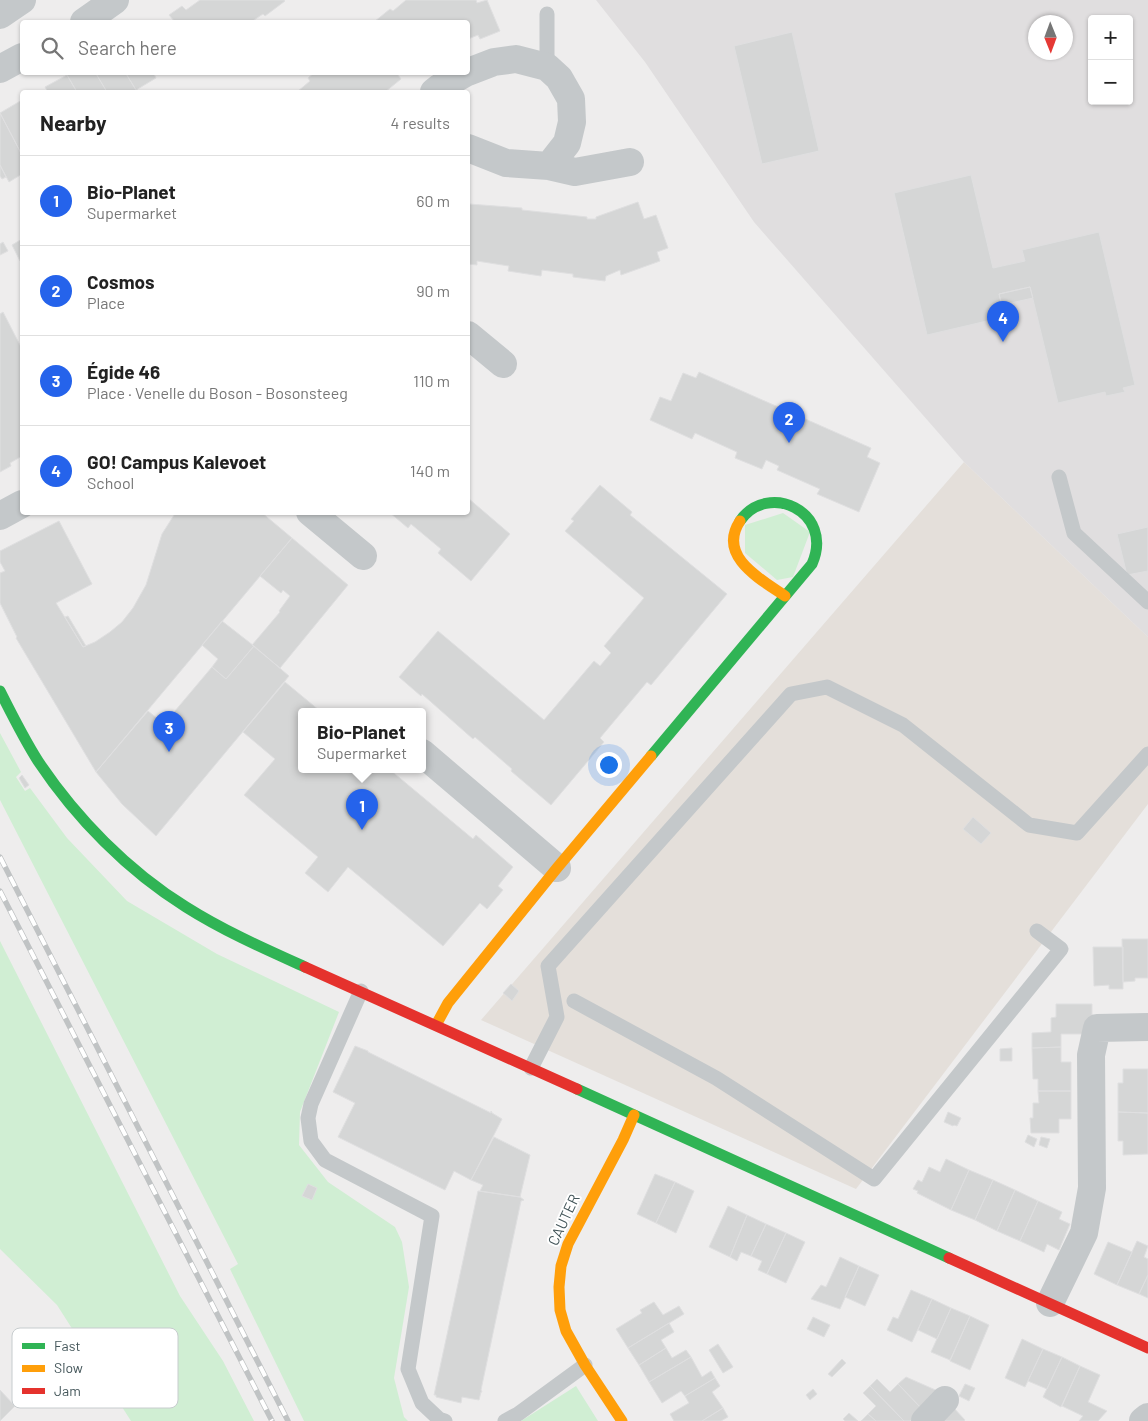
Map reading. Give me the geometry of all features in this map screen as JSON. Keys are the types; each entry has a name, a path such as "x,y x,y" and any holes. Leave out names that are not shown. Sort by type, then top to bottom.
{"street":[{"path":"0,15 22,0"},
{"path":"87,20 115,0"},
{"path":"0,68 20,59"},
{"path":"470,71 494,62 516,59 547,67 560,78 570,100 572,122 567,144 550,166"},
{"path":"436,90 462,75"},
{"path":"470,149 506,163 550,166 575,172 630,162"},
{"path":"470,337 502,364"},
{"path":"436,1025 448,1003 557,868 812,564 818,552 817,534 809,518 796,506 779,501 761,504 746,513 736,528 732,546 740,562 785,596"},
{"path":"0,516 20,505"},
{"path":"314,515 363,556"},
{"path":"0,691 25,739 55,783 89,825 135,869 186,907 233,932 361,991 1148,1348"},
{"path":"426,757 557,868"},
{"path":"1050,1303 1084,1233 1092,1188 1091,1055 1097,1028 1148,1027"},
{"name":"CAUTER","path":"622,1421 585,1365 566,1331 560,1310 559,1287 561,1266 568,1244 623,1140 634,1115"},
{"path":"925,1421 945,1400"},
{"path":"1143,1421 1148,1417"}],"lane":[{"path":"547,14 547,67"},
{"path":"1059,477 1074,533 1148,602"},
{"path":"531,1068 557,1017 548,966 791,694 827,687 903,725 1029,825 1038,827 1077,833 1148,754"},
{"path":"574,1002 716,1078 874,1179 1061,949 1038,931"},
{"path":"361,991 312,1104 308,1118 311,1141 325,1160 432,1216 408,1369 422,1403 439,1419 445,1421"},
{"path":"504,1421 518,1414 585,1365"}],"shaded area":[{"path":"596,0 1148,0 1148,637 964,462 754,222 645,62"},
{"path":"964,462 1148,637 1148,804 856,1189 481,1020"}],"green space":[{"path":"783,513 810,532 793,577 777,580 745,553 745,525"},
{"path":"0,733 21,772 16,777 25,791 30,788 67,838 127,901 217,954 339,1012 300,1112 299,1145 328,1182 395,1227 402,1242 409,1287 394,1378 404,1417 408,1421 304,1421 230,1269 238,1264 0,800"},
{"path":"0,941 180,1296 223,1361 254,1421 131,1421 123,1408 178,1408 178,1328 72,1328 57,1305 0,1249"},
{"path":"576,1386 598,1421 521,1421"}],"building":[{"path":"200,0 285,1 265,16 263,14 254,20 173,20 169,15 182,6 186,10"},
{"path":"406,0 476,0 477,3 487,0 500,31 480,39 478,35 470,38 470,20 376,20 390,9 393,11"},
{"path":"792,32 819,151 762,164 734,46"},
{"path":"67,75 97,75 106,90 76,90"},
{"path":"67,75 76,90 47,90 45,87"},
{"path":"97,75 127,75 136,90 106,90"},
{"path":"127,75 154,75 156,78 136,90"},
{"path":"312,75 398,75 401,79 387,90 299,90 310,81 308,78"},
{"path":"20,101 20,151 0,113"},
{"path":"0,113 20,151 20,175 9,182 0,165"},
{"path":"0,165 6,177 2,179 0,176"},
{"path":"971,175 993,268 1025,261 1022,250 1099,232 1135,385 1123,388 1125,392 1106,396 1105,392 1058,403 1030,287 999,294 1004,317 927,335 894,193"},
{"path":"638,202 644,219 656,215 668,248 657,252 660,261 621,275 620,270 606,276 605,281 573,277 573,274 542,270 541,276 508,271 509,266 477,261 477,265 470,264 470,204 522,208 522,210 596,219 596,217"},
{"path":"20,240 20,261 12,245"},
{"path":"3,242 8,251 0,255 0,244"},
{"path":"1030,287 1033,298 1002,305 999,294"},
{"path":"3,312 20,345 20,457 10,463 11,466 0,472 0,314"},
{"path":"699,372 871,448 867,457 880,463 859,512 817,494 820,489 777,470 779,466 766,460 762,469 735,458 737,452 695,433 692,439 650,420 660,397 671,401 683,373 696,378"},
{"path":"600,485 632,512 630,515 727,594 651,685 647,682 600,738 604,742 551,805 475,737 473,739 422,694 421,696 399,677 438,631 544,720 594,661 600,666 611,653 604,646 644,598 565,531 574,521 571,519"},
{"path":"470,500 510,534 471,581 438,553 441,549 411,524 408,528 393,515 470,515"},
{"path":"174,515 265,515 292,538 96,772 16,638 0,603 0,573 5,571 0,562 0,551 59,521 92,584 56,603 83,647 110,632 122,622 133,608 146,585 162,534"},
{"path":"1148,527 1148,571 1127,575 1117,534"},
{"path":"292,538 348,585 280,668 252,645 280,612 290,596 283,590 281,593 260,576"},
{"path":"68,616 86,646 83,647 65,617"},
{"path":"222,621 254,646 226,679 212,667 218,659 202,645"},
{"path":"254,646 289,676 156,836 122,804 96,772 148,711 164,724 212,667 226,679"},
{"path":"285,682 316,708 298,708 298,773 394,773 473,839 476,835 513,867 498,886 503,890 487,909 480,903 443,946 348,867 328,892 305,873 318,857 244,795 275,759 243,732"},
{"path":"22,775 29,785 25,788 19,778"},
{"path":"973,817 991,833 981,844 963,829"},
{"path":"1122,939 1148,939 1148,978 1135,978 1135,981 1123,982"},
{"path":"1093,947 1123,947 1123,989 1109,989 1109,985 1094,986"},
{"path":"511,984 519,991 512,1001 503,993"},
{"path":"1056,1004 1092,1004 1092,1034 1061,1034 1061,1047 1032,1048 1032,1033 1051,1032 1051,1018 1056,1017"},
{"path":"355,1046 491,1113 491,1111 502,1119 471,1180 454,1171 445,1190 338,1137 355,1103 333,1092"},
{"path":"1061,1047 1061,1062 1071,1062 1071,1091 1038,1091 1038,1079 1033,1079 1032,1048"},
{"path":"1012,1048 1012,1061 1000,1061 1000,1049"},
{"path":"1123,1069 1148,1069 1148,1113 1118,1112 1118,1083 1123,1083"},
{"path":"1038,1091 1071,1091 1071,1119 1059,1119 1059,1133 1031,1133 1030,1118 1033,1118 1033,1103 1039,1103"},
{"path":"948,1112 961,1118 957,1126 944,1122"},
{"path":"1118,1112 1148,1113 1148,1154 1123,1155 1123,1141 1118,1141"},
{"path":"1028,1135 1037,1139 1034,1147 1025,1142"},
{"path":"494,1137 530,1155 520,1197 480,1191 483,1185 471,1180"},
{"path":"1041,1137 1050,1139 1047,1148 1039,1145"},
{"path":"946,1159 969,1170 951,1210 917,1193 918,1191 913,1189 918,1180 922,1182 929,1167 940,1172"},
{"path":"969,1170 993,1180 975,1220 951,1210"},
{"path":"655,1174 675,1182 656,1223 637,1214"},
{"path":"993,1180 1015,1190 997,1231 975,1220"},
{"path":"675,1182 694,1191 676,1233 656,1223"},
{"path":"308,1184 317,1188 312,1200 302,1196"},
{"path":"1015,1190 1038,1201 1020,1241 997,1231"},
{"path":"478,1191 520,1197 524,1200 521,1201 482,1392 479,1400 462,1397 461,1403 434,1395"},
{"path":"1038,1201 1062,1212 1059,1219 1070,1224 1059,1250 1047,1244 1044,1252 1020,1241"},
{"path":"728,1206 747,1215 730,1257 709,1247"},
{"path":"747,1215 766,1224 751,1256 741,1252 737,1261 730,1257"},
{"path":"766,1224 786,1233 767,1274 758,1270 762,1261 751,1256"},
{"path":"786,1233 805,1242 786,1283 767,1274"},
{"path":"1137,1241 1148,1246 1144,1257 1148,1259 1148,1275 1139,1294 1117,1285"},
{"path":"1108,1242 1132,1252 1117,1285 1094,1274"},
{"path":"840,1257 859,1266 840,1309 811,1299 821,1285 826,1287"},
{"path":"859,1266 879,1275 865,1306 845,1297"},
{"path":"1148,1275 1148,1298 1139,1294"},
{"path":"911,1290 932,1299 912,1342 887,1330 893,1317 898,1319"},
{"path":"932,1299 951,1308 937,1339 918,1330"},
{"path":"654,1302 663,1315 679,1306 684,1314 628,1348 616,1329 642,1313 640,1310"},
{"path":"951,1308 970,1316 950,1360 931,1352"},
{"path":"970,1316 989,1325 970,1370 950,1361"},
{"path":"813,1317 830,1325 824,1337 807,1329"},
{"path":"669,1323 674,1332 661,1340 666,1348 639,1365 628,1348"},
{"path":"1022,1339 1043,1349 1025,1387 1005,1378"},
{"path":"718,1344 733,1367 723,1373 709,1350"},
{"path":"666,1348 672,1358 686,1350 691,1357 649,1382 639,1365"},
{"path":"1043,1349 1062,1357 1047,1389 1028,1381"},
{"path":"691,1357 702,1377 711,1371 715,1378 685,1396 681,1391 662,1403 649,1382"},
{"path":"1062,1357 1080,1366 1061,1407 1043,1397"},
{"path":"842,1359 846,1363 832,1377 828,1374"},
{"path":"1080,1366 1100,1375 1088,1402 1107,1411 1098,1421 1079,1421 1083,1416 1062,1406"},
{"path":"906,1377 940,1392 922,1409 898,1384"},
{"path":"715,1378 720,1386 712,1392 723,1408 702,1421 674,1421 670,1414 689,1403 685,1396"},
{"path":"877,1379 890,1392 898,1384 922,1409 910,1421 904,1421 870,1386"},
{"path":"965,1384 975,1388 969,1401 959,1396"},
{"path":"870,1386 904,1421 876,1421 868,1414 876,1406 863,1393"},
{"path":"813,1389 817,1394 810,1400 806,1395"},
{"path":"0,1390 12,1403 13,1408 0,1421"},
{"path":"952,1406 964,1421 944,1421 941,1418"},
{"path":"723,1408 728,1417 721,1421 702,1421"},
{"path":"849,1413 858,1421 845,1421 843,1419"},
{"path":"868,1414 876,1421 861,1421"}],"railway":[{"path":"0,857 288,1421"},
{"path":"0,891 272,1421"}],"traffic: fast":[{"path":"651,756 812,564 817,545 814,529 806,517 795,508 781,503 766,503 752,509 740,521"},
{"path":"0,691 38,761 69,803 104,842 144,877 200,916 305,967"},
{"path":"577,1089 949,1258"}],"traffic: slow":[{"path":"740,521 734,534 734,545 738,556 754,574 785,596"},
{"path":"436,1025 448,1003 557,868 651,756"},
{"path":"622,1421 585,1365 566,1331 560,1310 559,1287 561,1266 568,1244 623,1140 634,1115"}],"traffic: jam":[{"path":"305,967 577,1089"},
{"path":"949,1258 1148,1348"}],"place":[{"name":"GO! Campus Kalevoet","path":"1003,342"},
{"name":"Cosmos","path":"789,443"},
{"name":"Égide 46","path":"169,752"},
{"name":"Bio-Planet","path":"362,830"}]}
